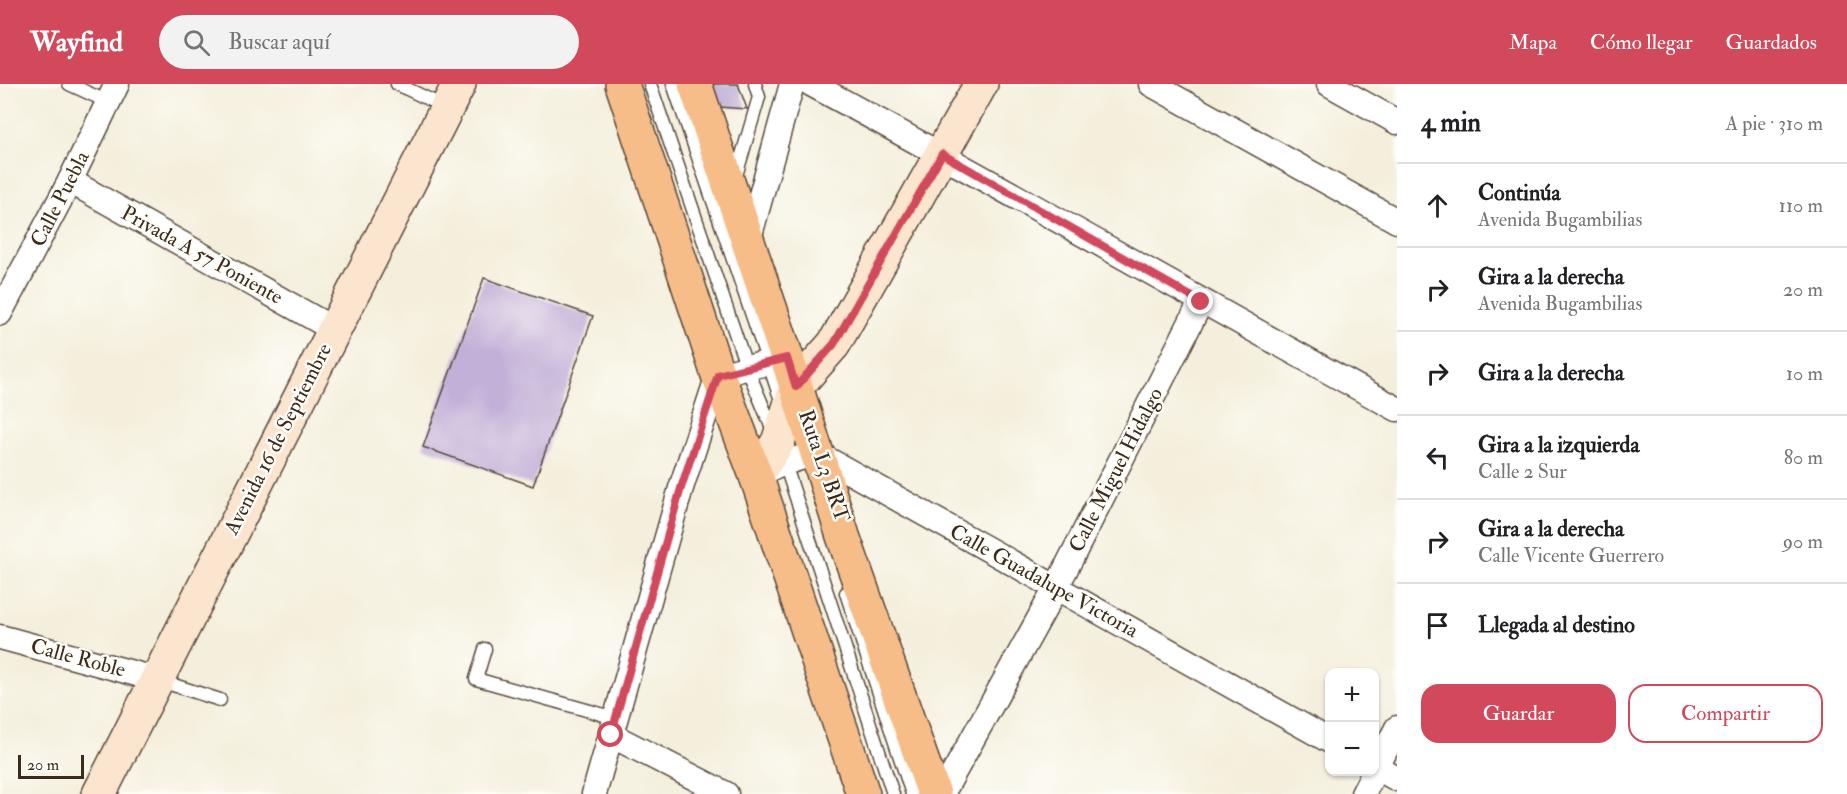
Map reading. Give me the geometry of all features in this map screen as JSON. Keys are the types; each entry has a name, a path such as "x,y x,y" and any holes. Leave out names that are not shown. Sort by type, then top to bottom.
{"main road":[{"path":"622,84 781,422 843,536 934,794"},
{"path":"695,84 748,242 781,422 863,794"},
{"path":"781,422 834,344 981,84"},
{"name":"Avenida 16 de Septiembre","path":"99,794 453,96"}],"street":[{"path":"748,242 792,84"},
{"path":"811,84 942,154 1201,302 1397,409"},
{"path":"1151,84 1397,221"},
{"path":"1329,84 1397,122"},
{"name":"Calle Puebla","path":"0,313 70,181 113,93"},
{"name":"Privada A 57 Poniente","path":"70,181 333,329"},
{"name":"Calle Miguel Hidalgo","path":"942,794 1056,588 1201,302"},
{"name":"Calle Guadalupe Victoria","path":"781,422 1056,588 1325,739"},
{"path":"594,794 681,488 781,422"},
{"name":"Calle Roble","path":"0,637 155,680"},
{"path":"613,726 726,794"},
{"path":"1363,794 1383,771 1397,728"}],"lane":[{"path":"69,84 113,93"},
{"path":"397,84 453,96"},
{"path":"650,84 781,422"},
{"path":"673,84 781,422 893,794"},
{"path":"732,192 759,97 755,84"},
{"path":"842,581 912,794"},
{"path":"485,649 476,680 613,726"},
{"path":"155,680 220,700"}],"building":[{"path":"711,84 738,84 747,109 719,107"},
{"path":"484,278 593,316 533,486 423,447"}],"route":[{"path":"611,735 681,488 718,375 787,358 796,387 834,344 942,154 1201,302"}]}
